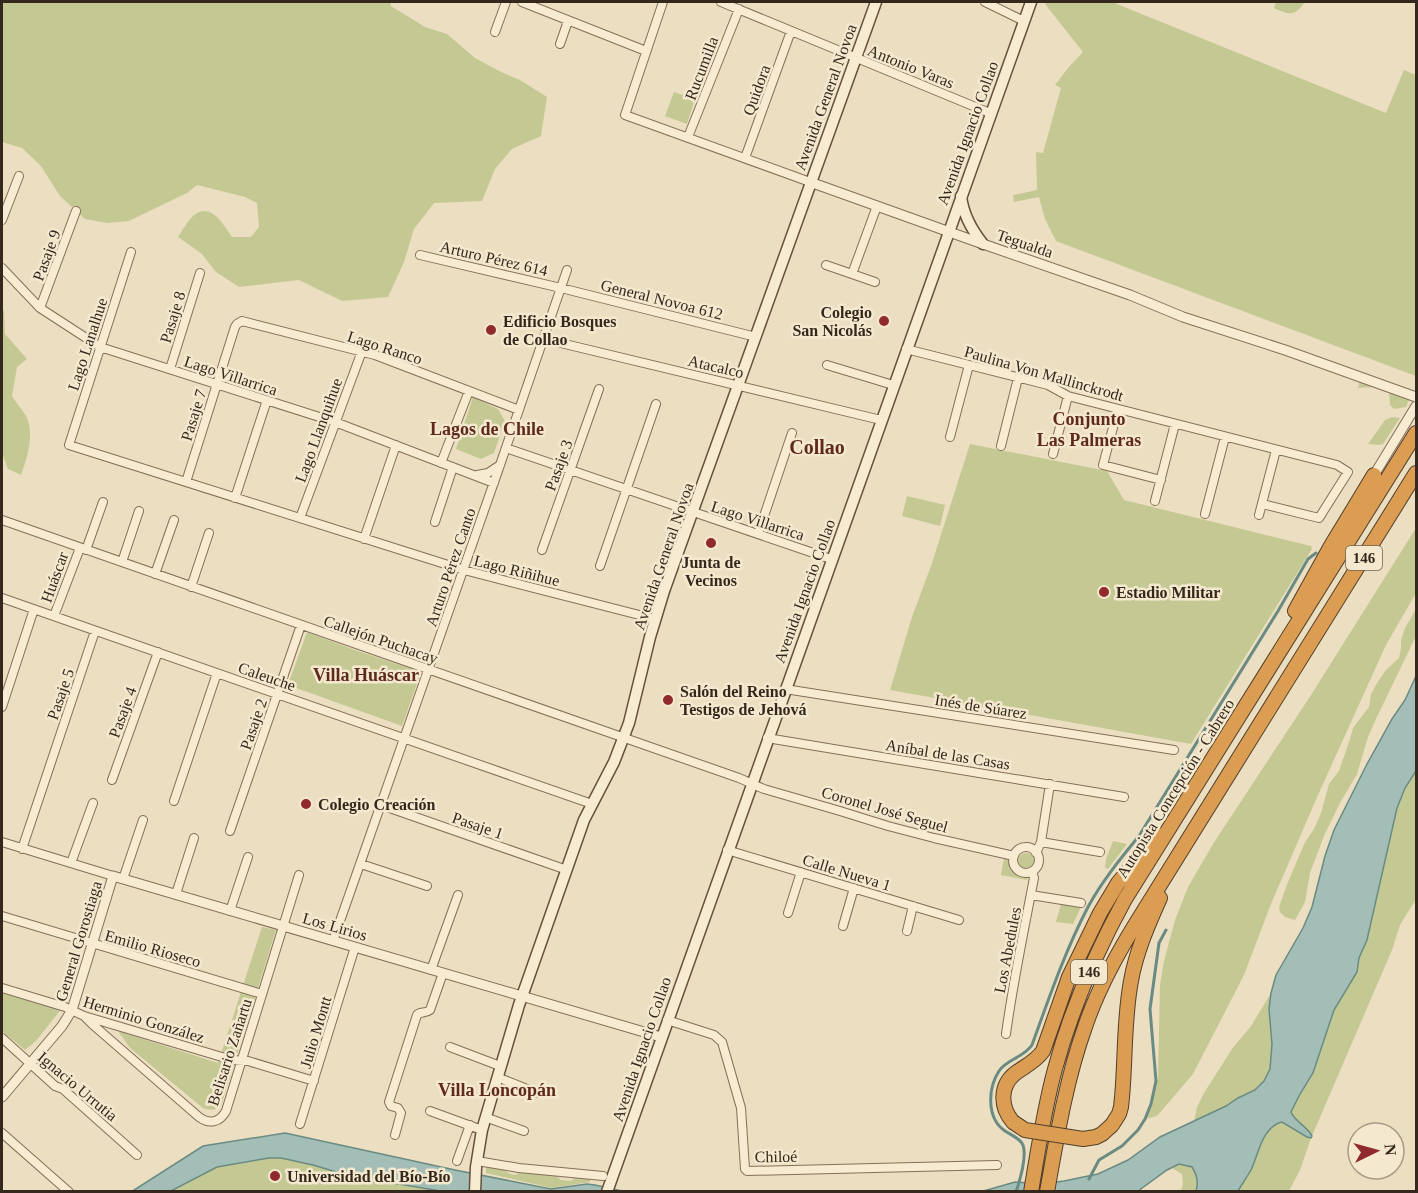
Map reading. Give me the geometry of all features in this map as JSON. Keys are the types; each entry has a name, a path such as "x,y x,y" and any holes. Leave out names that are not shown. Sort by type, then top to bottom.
{"highway":[{"name":"Autopista Concepción - Cabrero","path":"1031,1191 1054,1072 1084,983 1103,941 1125,899 1416,433"},
{"name":"146","path":"1047,1191 1070,1074 1085,1025 1108,973 1127,937 1416,473"},
{"path":"1260,684 1292,617 1374,475"},
{"path":"1179,854 1150,919 1136,961 1127,1004 1119,1114 1112,1125 1096,1137 1083,1139 1025,1130 1008,1117 1003,1104 1007,1083 1016,1072 1036,1060 1043,1051 1070,977 1109,897 1138,858 1185,804"}],"main road":[{"name":"Avenida General Novoa","path":"476,1191 476,1164 485,1117 522,997 584,820 624,738 664,591 876,2"},
{"name":"Avenida Ignacio Collao","path":"607,1184 1031,2"},
{"path":"961,195 968,221 983,244"}],"street":[{"path":"495,32 506,2"},
{"path":"522,2 531,3 568,21 646,51 663,2"},
{"name":"Antonio Varas","path":"721,2 990,113"},
{"path":"985,2 1024,21"},
{"name":"Rucumilla","path":"688,137 739,9"},
{"path":"560,44 568,21"},
{"name":"Quidora","path":"745,158 791,31"},
{"name":"Tegualda","path":"646,51 625,115 1138,298 1183,317 1294,353 1416,397"},
{"path":"2,220 20,176"},
{"path":"852,274 877,206"},
{"name":"Pasaje 9","path":"40,308 76,211"},
{"name":"Lago Lanalhue","path":"69,445 131,252"},
{"name":"Arturo Pérez 614","path":"420,255 561,288"},
{"path":"826,265 875,282"},
{"name":"Lago Villarrica","path":"2,268 40,308 100,347 336,422 494,483"},
{"name":"Arturo Pérez Canto","path":"333,941 501,465 567,270"},
{"name":"Pasaje 8","path":"170,369 200,273"},
{"name":"General Novoa 612","path":"561,288 756,337"},
{"name":"Lago Ranco","path":"239,322 245,321 362,351 519,410"},
{"name":"Pasaje 7","path":"186,482 235,327 239,322"},
{"name":"Atacalco","path":"544,339 881,420"},
{"name":"Paulina Von Mallinckrodt","path":"906,349 1048,385 1068,396 1337,465 1348,472 1319,518 1262,504"},
{"name":"Lago Llanquihue","path":"300,518 362,351"},
{"path":"827,364 893,385"},
{"path":"950,436 969,365"},
{"path":"1001,446 1018,378"},
{"name":"Pasaje 3","path":"542,550 599,389"},
{"path":"441,463 469,391"},
{"path":"1053,454 1068,396"},
{"path":"235,498 267,400"},
{"path":"600,566 656,404"},
{"path":"1374,475 1416,406"},
{"path":"1118,409 1103,465 1161,480"},
{"path":"1155,501 1176,424"},
{"path":"758,534 792,433"},
{"path":"1205,514 1225,436"},
{"name":"Lago Riñihue","path":"69,445 464,570 655,619"},
{"path":"364,539 396,446"},
{"name":"Lago Villarrica","path":"506,448 831,559"},
{"path":"1259,515 1276,450"},
{"path":"472,475 488,473 501,465"},
{"path":"435,522 453,467"},
{"name":"Huáscar","path":"54,616 103,502"},
{"path":"122,562 139,511"},
{"name":"Callejón Puchacay","path":"2,520 751,783"},
{"path":"155,574 174,520"},
{"path":"191,586 209,533"},
{"name":"Caleuche","path":"2,598 592,804"},
{"path":"2,707 34,609"},
{"name":"Pasaje 2","path":"230,831 301,625"},
{"name":"Pasaje 5","path":"22,849 95,631"},
{"name":"Pasaje 4","path":"112,780 158,652"},
{"path":"174,801 217,673"},
{"name":"Inés de Súarez","path":"785,689 1174,750"},
{"name":"Aníbal de las Casas","path":"767,738 1124,797"},
{"name":"Coronel José Seguel","path":"751,783 764,789 888,826 1014,856"},
{"path":"1036,853 1041,842 1050,784"},
{"path":"71,863 93,803"},
{"name":"Pasaje 1","path":"381,805 567,870"},
{"path":"118,877 143,820"},
{"path":"176,894 194,838"},
{"name":"Los Lirios","path":"2,842 661,1037"},
{"path":"1041,842 1100,852"},
{"path":"1026,847 1036,853 1038,863 1032,871 1023,872 1014,865 1014,856 1020,849 1026,847"},
{"name":"Calle Nueva 1","path":"727,850 959,920"},
{"path":"230,911 248,857"},
{"path":"361,864 427,886"},
{"name":"Los Abedules","path":"1006,1034 1034,879 1032,871"},
{"path":"788,913 801,872"},
{"name":"Belisario Zañartu","path":"84,1016 200,1117 214,1122 224,1115 299,875"},
{"name":"General Gorostiaga","path":"2,1097 66,1022 118,877"},
{"path":"843,926 854,888"},
{"path":"431,970 458,895"},
{"path":"1031,895 1081,903"},
{"path":"907,931 913,906"},
{"name":"Emilio Rioseco","path":"2,916 262,994"},
{"name":"Julio Montt","path":"300,1124 355,947"},
{"path":"395,1135 401,1113 389,1102 417,1015 430,1010 442,973"},
{"name":"Herminio González","path":"2,988 65,1006 84,1016 232,1060 248,1061 314,1081"},
{"name":"Chiloé","path":"667,1020 714,1035 722,1042 741,1108 745,1169 747,1171 997,1165"},
{"name":"Ignacio Urrutia","path":"2,1038 137,1155"},
{"path":"450,1047 537,1093"},
{"path":"430,1111 482,1130"},
{"path":"485,1117 524,1131"},
{"path":"457,1161 470,1125"},
{"path":"2,1133 69,1191"},
{"path":"476,1164 519,1168 607,1184"}],"green space":[{"path":"2,2 391,2 391,6 425,27 447,34 475,58 520,80 547,97 541,136 512,149 495,169 482,201 434,203 414,229 404,262 388,297 342,301 299,280 239,287 216,272 202,254 178,237 192,217 205,211 215,216 232,237 251,237 259,227 257,203 245,197 197,185 187,193 129,221 107,223 85,219 60,196 41,166 22,148 2,142"},
{"path":"1046,2 1112,2 1386,113 1404,70 1416,75 1416,376 1056,241 1045,219 1039,197 1014,202 1013,195 1037,190 1036,152 1043,153 1061,88 1055,85 1083,52 1045,4"},
{"path":"1276,2 1305,2 1298,10 1291,13 1274,8"},
{"path":"674,92 695,99 687,124 665,116"},
{"path":"2,308 5,334 27,359 17,367 12,396 26,416 30,430 28,454 21,475 8,469 2,453"},
{"path":"1359,381 1407,395 1409,400 1406,407 1394,409 1390,405 1389,391 1375,387 1357,388"},
{"path":"473,397 498,409 505,421 494,453 481,459 456,449"},
{"path":"1392,417 1400,418 1383,444 1368,444 1385,420"},
{"name":"Estadio Militar","path":"970,444 1107,471 1124,500 1311,546 1312,549 1191,744 890,690"},
{"path":"907,496 945,505 940,526 902,516"},
{"path":"1416,528 1416,593 1386,645 1318,795 1271,904 1244,975 1193,1074 1157,1116 1145,1119 1158,1078 1160,985 1164,961 1175,920 1188,887 1213,844 1311,695"},
{"path":"1416,609 1416,636 1368,737 1357,774 1324,836 1310,873 1305,902 1295,920 1285,917 1279,907 1305,842 1321,813 1329,784 1339,771 1353,728 1369,707 1371,694 1377,683 1386,670 1399,658 1405,628"},
{"path":"307,632 421,672 402,726 288,685"},
{"path":"1416,771 1416,899 1400,925 1392,950 1312,1136 1291,1112 1311,1078 1334,1010 1357,972 1359,958 1367,940 1397,808 1405,788"},
{"path":"1113,841 1127,844 1108,869 1105,868 1106,859"},
{"path":"1023,853 1029,853 1034,861 1032,867 1023,869 1018,864 1018,858"},
{"path":"1004,858 1008,859 1013,872 1027,877 1027,880 1001,875"},
{"path":"1061,904 1081,907 1073,924 1056,922"},
{"path":"262,927 276,930 221,1106 212,1110 203,1108 130,1048 118,1031 218,1063"},
{"path":"2,990 62,1008 36,1041 25,1050 2,1031"},
{"path":"1271,993 1270,1070 1264,1081 1255,1090 1194,1121 1197,1107 1204,1093"},
{"path":"1282,1122 1311,1138 1300,1170 1289,1191 1238,1192 1251,1170 1266,1135 1270,1129"},
{"name":"Universidad del Bío-Bío","path":"281,1158 313,1165 366,1181 440,1191 171,1192 217,1167"},
{"path":"1178,1164 1192,1166 1197,1178 1196,1191 1181,1191 1182,1174 1172,1168"},
{"path":"489,1166 516,1175 521,1171 557,1176 561,1180 571,1181 576,1177 590,1178 590,1182 552,1188 486,1173 486,1168"}],"water":[{"path":"1416,676 1416,771 1405,788 1397,808 1367,940 1359,958 1357,972 1334,1010 1313,1073 1291,1112 1310,1133 1311,1138 1282,1122 1275,1125 1262,1142 1251,1170 1238,1191 1196,1191 1197,1179 1192,1167 1179,1164 1138,1191 980,1192 1015,1182 1041,1184 1098,1174 1128,1160 1160,1137 1255,1090 1264,1081 1270,1069 1272,1044 1269,1009 1276,975 1303,928 1312,907 1334,830 1367,764 1405,700"},
{"path":"285,1133 551,1189 587,1184 622,1191 440,1191 366,1181 313,1165 281,1158 269,1158 217,1167 171,1191 131,1192 203,1146"}],"waterway":[{"path":"1016,1192 1023,1168 1024,1150 1020,1140 1005,1131 994,1119 991,1094 995,1078 1002,1067 1032,1045 1065,958 1093,897 1139,836 1308,559 1316,553"},
{"path":"1089,1179 1099,1160 1122,1146 1138,1130 1151,1104 1156,1081 1150,1009 1159,943 1166,930"}],"place":[{"name":"Colegio San Nicolás","path":"884,321"},
{"name":"Edificio Bosques de Collao","path":"491,330"},
{"name":"Junta de Vecinos","path":"711,543"},
{"name":"Estadio Militar","path":"1104,592"},
{"name":"Salón del Reino Testigos de Jehová","path":"668,700"},
{"name":"Colegio Creación","path":"306,804"},
{"name":"Universidad del Bío-Bío","path":"275,1176"}],"district":[{"name":"Lagos de Chile","path":"487,429"},
{"name":"Conjunto Las Palmeras","path":"1089,429"},
{"name":"Collao","path":"817,447"},
{"name":"Villa Huáscar","path":"366,675"},
{"name":"Villa Loncopán","path":"497,1090"}]}
